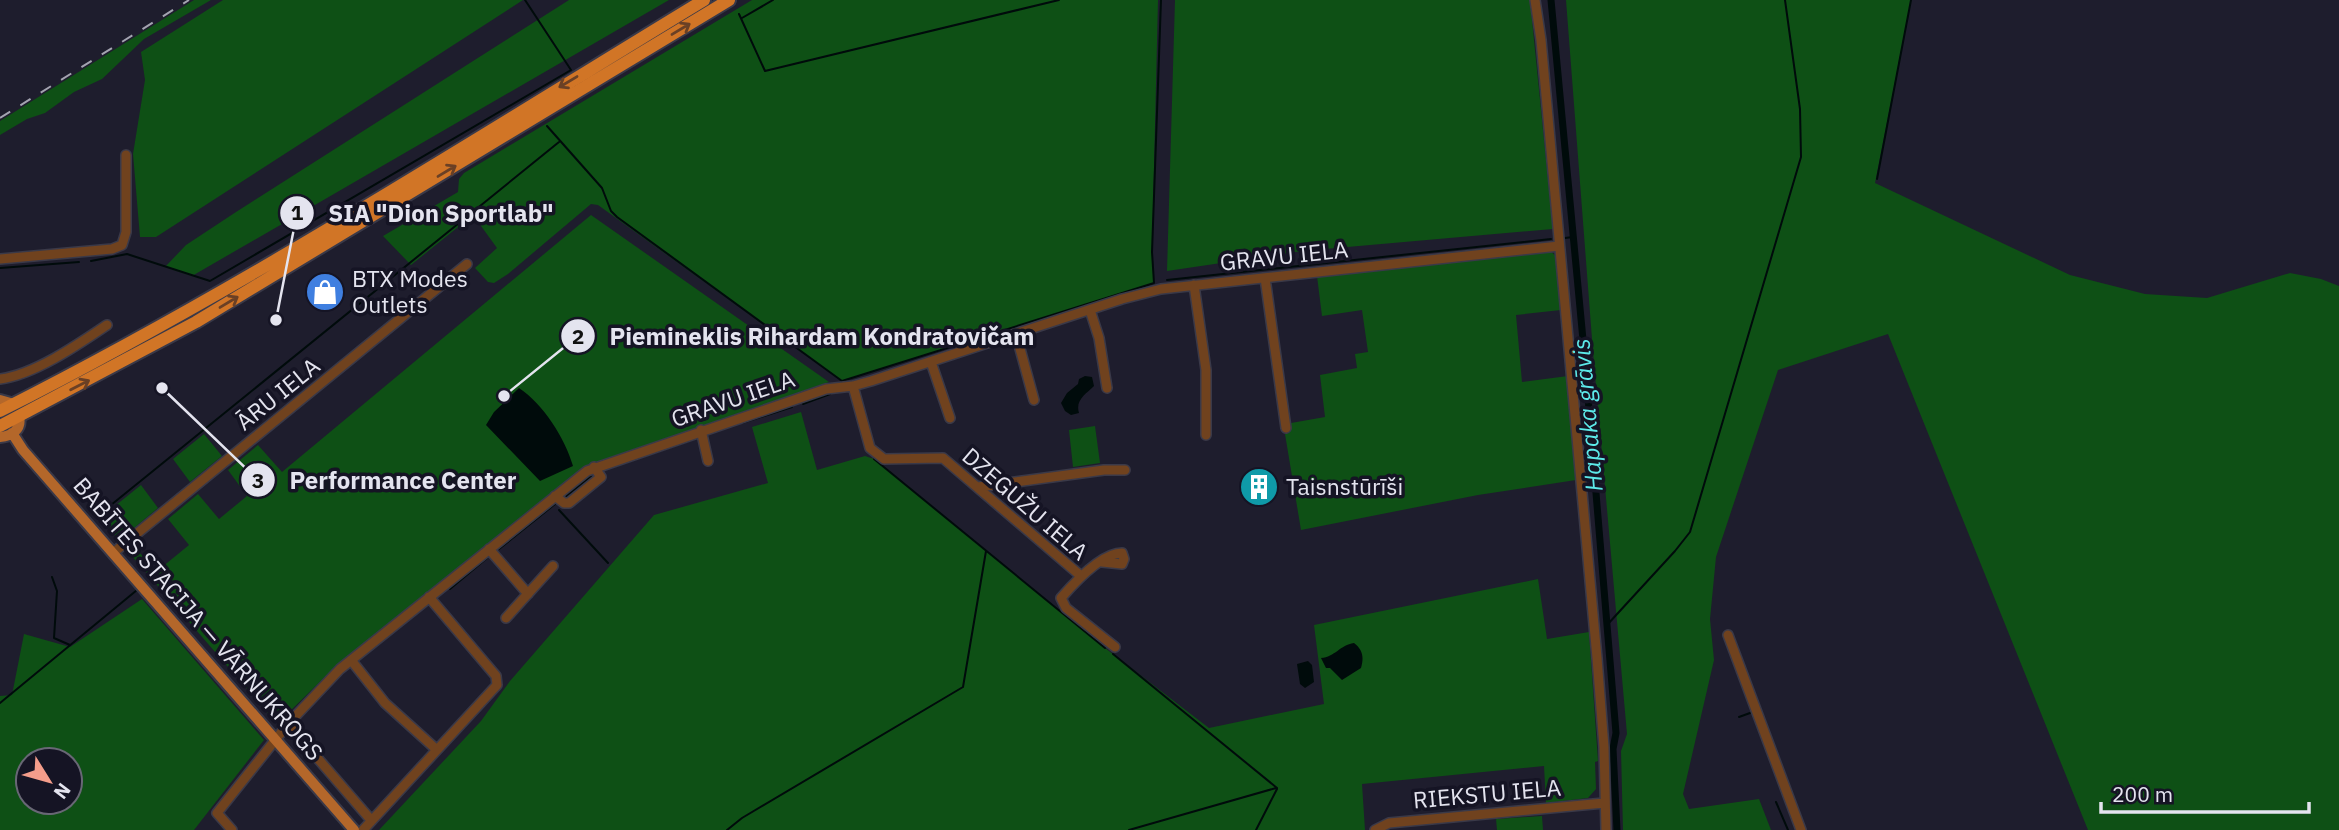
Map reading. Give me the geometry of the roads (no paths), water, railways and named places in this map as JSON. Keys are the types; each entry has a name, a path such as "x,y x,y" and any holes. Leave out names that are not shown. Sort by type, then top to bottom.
{"highway":[{"path":"0,426 6,405 109,356 192,309 704,0"},
{"path":"6,405 196,322 729,0"},
{"path":"192,309 200,313 196,322"}],"main road":[{"path":"0,437 12,433 19,426 6,405"},
{"name":"BABĪTES STACIJA — VĀRNUKROGS","path":"12,433 23,450 354,830"}],"street":[{"path":"1535,0 1541,40 1597,657 1604,747 1606,830"},
{"path":"0,259 112,249 122,244 126,232 126,155"},
{"name":"GRAVU IELA","path":"232,830 217,813 288,724 351,660 594,467 826,388 853,387 1161,289 1559,246"},
{"name":"ĀRU IELA","path":"113,554 467,264"},
{"path":"1265,278 1286,428"},
{"path":"1194,285 1206,370 1206,435"},
{"path":"1090,310 1107,388"},
{"path":"0,379 11,378 51,359 107,325"},
{"path":"1016,334 1034,400"},
{"path":"931,362 950,418"},
{"name":"DZEGUŽU IELA","path":"853,387 870,448 884,459 943,458 1081,576 1061,598 1066,608 1115,648"},
{"path":"701,430 708,461"},
{"path":"555,496 564,503 569,503 601,477 594,467"},
{"path":"978,487 1104,470 1125,470"},
{"path":"489,549 528,594"},
{"path":"1081,576 1102,562"},
{"path":"506,618 553,566"},
{"path":"363,830 497,685 498,680 429,597"},
{"path":"1728,635 1801,830"},
{"path":"351,660 385,703 437,751"},
{"path":"288,724 371,820"},
{"name":"RIEKSTU IELA","path":"1375,830 1389,822 1604,803"}],"waterway":[{"path":"91,261 127,254 210,281 571,70 525,0"},
{"path":"742,18 773,0"},
{"path":"739,14 765,71 1059,0"},
{"path":"547,126 602,188 611,211 617,217 842,381 1154,283 1152,252 1161,0"},
{"name":"Hapaka grāvis","path":"1551,0 1616,733 1613,749 1617,830"},
{"path":"1607,625 1690,532 1801,157 1800,109 1785,0"},
{"path":"1877,179 1911,0"},
{"path":"111,505 559,142"},
{"path":"1565,238 1573,237"},
{"path":"1167,280 1551,239"},
{"path":"0,268 79,262"},
{"path":"803,404 830,394"},
{"path":"742,423 792,407"},
{"path":"708,434 733,425"},
{"path":"603,470 697,438"},
{"path":"874,459 1105,648"},
{"path":"566,496 591,476"},
{"path":"499,549 555,504"},
{"path":"559,510 608,563"},
{"path":"727,830 742,818 963,687 986,551"},
{"path":"450,589 487,558"},
{"path":"52,577 57,591 54,638 70,645"},
{"path":"0,703 137,590"},
{"path":"1113,654 1277,788"},
{"path":"1739,717 1750,713"},
{"path":"1129,830 1276,788"},
{"path":"1256,830 1277,789"},
{"path":"1776,802 1788,830"}],"railway":[{"path":"0,118 189,0"}],"place":[{"name":"BTX Modes Outlets","path":"325,292"},
{"name":"SIA \"Dion Sportlab\"","path":"276,320"},
{"name":"Performance Center","path":"162,388"},
{"name":"Piemineklis Rihardam Kondratovičam","path":"504,396"},
{"name":"Taisnstūrīši","path":"1259,487"}]}
